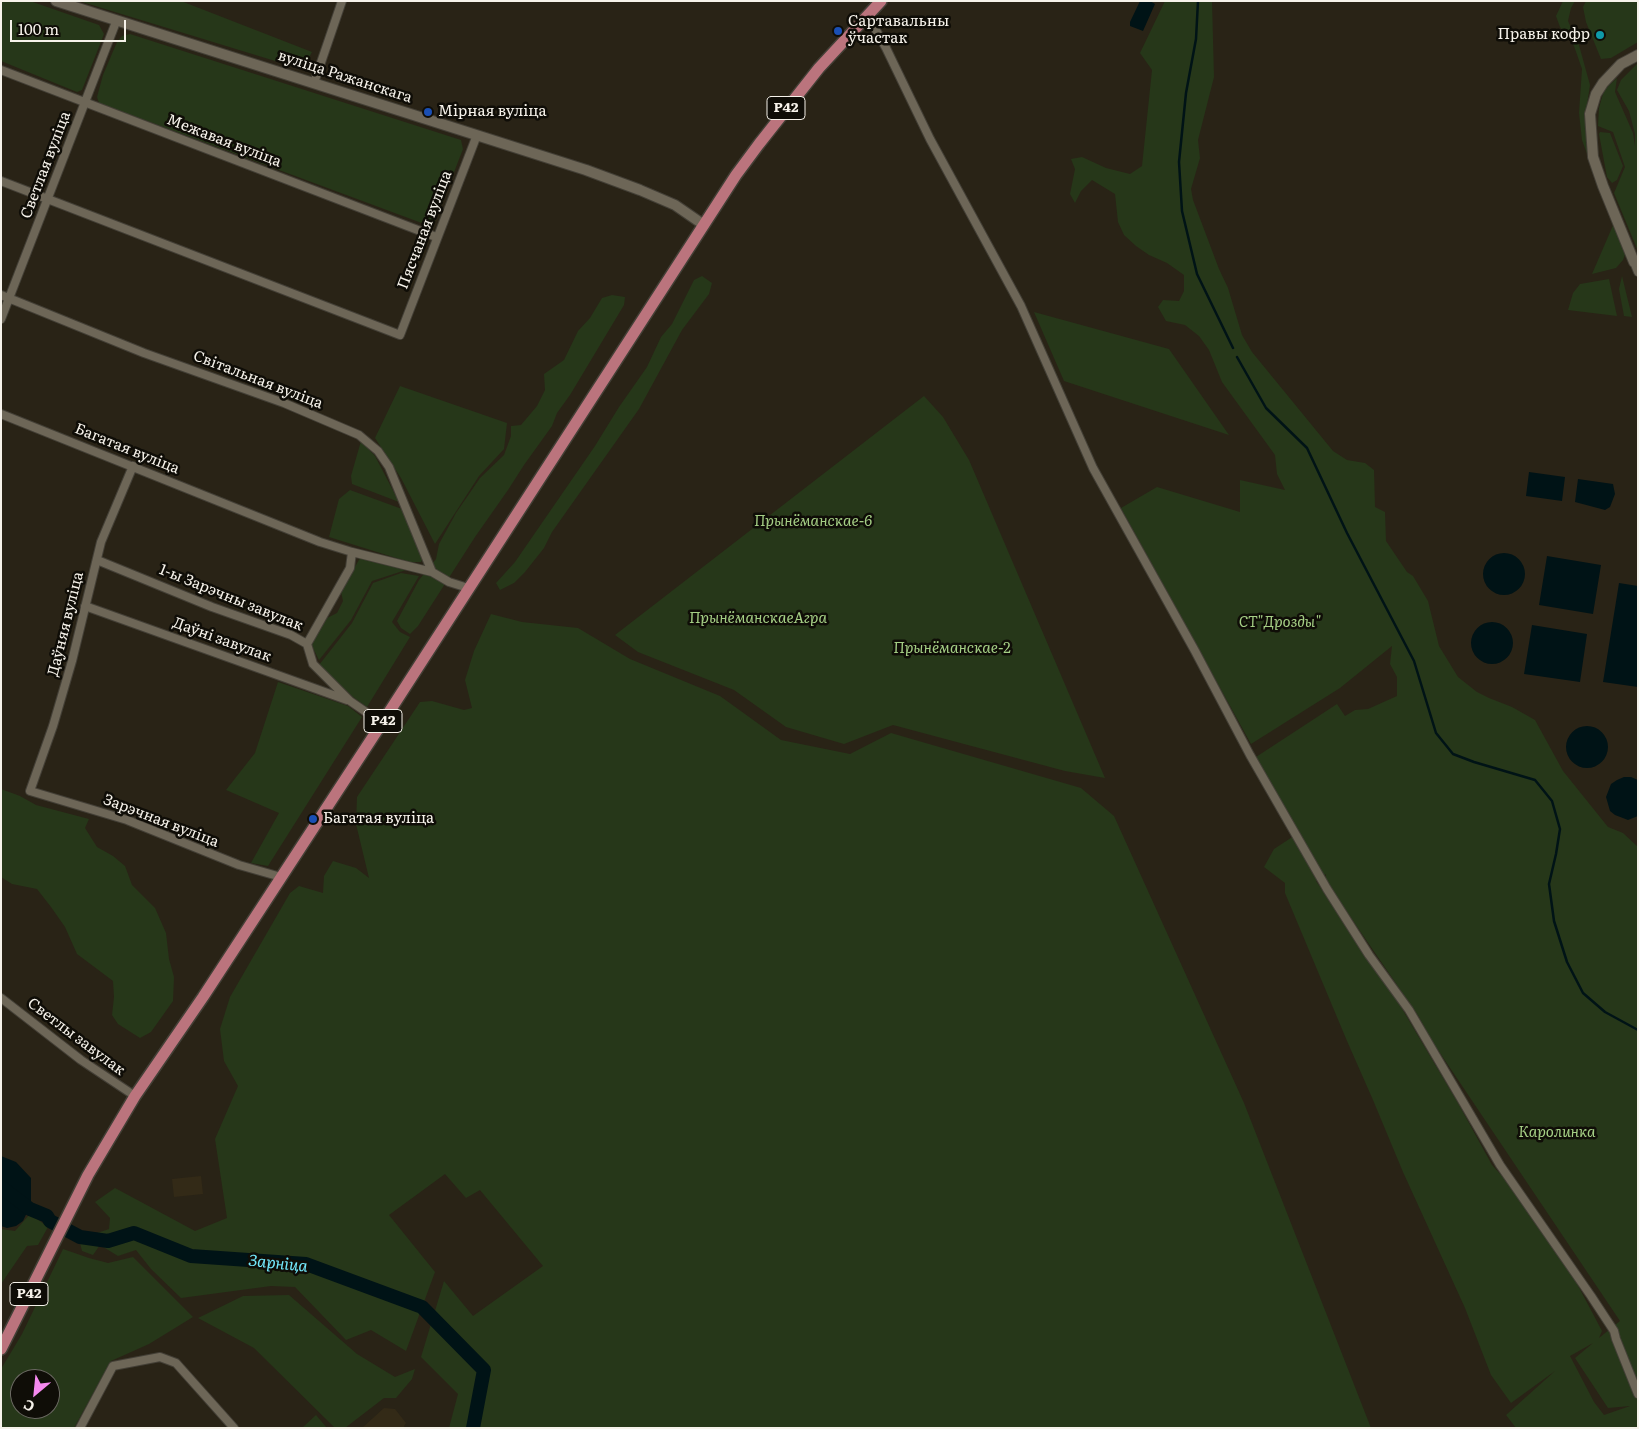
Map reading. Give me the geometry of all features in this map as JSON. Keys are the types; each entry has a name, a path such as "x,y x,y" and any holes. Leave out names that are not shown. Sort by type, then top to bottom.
{"main road":[{"name":"Р42","path":"1,1349 131,1093 203,997 704,225 759,144 828,58 881,1"}],"street":[{"name":"вуліца Ражанскага","path":"56,1 116,22 586,170 674,205 704,225"},
{"path":"314,83 342,1"},
{"path":"868,16 886,48 930,138 1021,306 1093,468 1195,651 1250,755 1327,889 1369,955 1409,1010 1500,1165 1592,1296 1614,1331 1638,1394"},
{"name":"Светлая вуліца","path":"1,319 5,296 48,198 116,22"},
{"path":"1636,267 1593,157 1590,114 1596,94 1603,82 1621,64 1638,55"},
{"name":"Межавая вуліца","path":"1,70 436,237"},
{"name":"Пясчаная вуліца","path":"48,198 400,335 476,135"},
{"path":"1,181 48,198"},
{"name":"Світальная вуліца","path":"5,296 144,353 284,402 359,435 378,451 389,468 432,572"},
{"name":"Багатая вуліца","path":"1,414 320,542 432,572 449,582 468,588"},
{"name":"Даўняя вуліца","path":"30,791 53,726 72,661 101,542 133,466"},
{"path":"307,644 350,568 352,552"},
{"name":"1-ы Зарэчны завулак","path":"97,560 212,607 291,635 307,644 314,664 350,701 382,723"},
{"name":"Даўні завулак","path":"85,606 350,701"},
{"name":"Зарэчная вуліца","path":"30,791 127,820 238,865 281,877"},
{"name":"Светлы завулак","path":"1,998 81,1060 131,1093"},
{"path":"80,1428 113,1366 160,1357 176,1363 234,1428"}],"shaded area":[{"path":"1140,1 1150,1 1155,4 1143,31 1130,26"},
{"path":"1529,472 1565,477 1562,501 1526,496"},
{"path":"1578,479 1613,484 1615,494 1610,507 1605,510 1575,502"},
{"path":"1508,553 1516,556 1522,562 1525,574 1522,586 1516,592 1500,595 1492,592 1486,586 1483,570 1486,562 1492,556"},
{"path":"1547,556 1601,565 1593,614 1539,605"},
{"path":"1619,583 1638,586 1638,687 1603,682"},
{"path":"1496,622 1504,625 1510,631 1513,643 1510,655 1504,661 1488,664 1480,661 1474,655 1471,639 1474,631 1480,625"},
{"path":"1532,625 1587,634 1580,682 1524,674"},
{"path":"1591,726 1599,729 1605,735 1608,747 1605,759 1599,765 1583,768 1575,765 1569,759 1566,743 1569,735 1575,729"},
{"path":"1624,777 1638,780 1638,816 1628,820 1610,811 1606,797 1611,784"},
{"path":"1,1156 16,1162 31,1178 31,1204 23,1221 16,1226 7,1228 1,1226"},
{"path":"201,1176 203,1194 174,1197 172,1179"},
{"path":"384,1408 395,1409 406,1423 405,1428 362,1428"}],"green space":[{"path":"1,1 30,1 99,25 104,34 82,90 77,92 1,61"},
{"path":"79,1 181,1 312,52 305,65 298,68"},
{"path":"1165,1 1212,1 1214,77 1198,140 1200,158 1191,189 1193,200 1228,288 1242,335 1252,352 1333,451 1347,460 1365,463 1374,470 1375,507 1385,512 1386,541 1407,572 1413,576 1428,601 1439,646 1458,677 1477,692 1512,707 1535,720 1563,771 1608,827 1623,833 1638,847 1638,1428 1516,1428 1506,1415 1555,1371 1511,1403 1491,1375 1465,1308 1403,1172 1285,893 1285,883 1264,867 1274,849 1300,832 1287,814 1256,757 1337,704 1345,716 1355,710 1368,709 1397,696 1397,677 1390,664 1392,646 1340,688 1251,744 1121,508 1157,487 1240,512 1240,480 1285,490 1277,474 1275,455 1222,382 1209,350 1199,336 1185,325 1166,321 1158,307 1163,300 1179,301 1184,291 1184,275 1167,263 1149,255 1124,235 1118,222 1115,194 1092,180 1081,191 1075,203 1070,194 1075,169 1071,159 1082,157 1106,168 1130,174 1142,166 1152,70 1140,53","holes":["1326,874 1325,880 1419,1017 1437,1051 1620,1321 1599,1338 1602,1331 1574,1278 1512,1187 1492,1165 1401,1007 1316,881","1593,1343 1575,1358 1608,1408 1630,1406 1604,1415 1594,1402 1570,1356"]},
{"path":"1563,1 1575,1 1568,21 1579,45 1590,85 1585,118 1589,152 1594,173 1582,140 1579,113 1582,69 1574,46 1560,27 1556,16"},
{"path":"1586,1 1638,1 1638,42 1611,58 1601,59 1586,22 1583,7"},
{"path":"130,34 461,140 463,149 434,224 427,225 99,103 97,97 103,75 117,42 122,36"},
{"path":"1638,63 1638,251 1614,193 1625,167 1613,132 1598,126 1599,108 1604,90 1617,78 1615,92 1633,133 1635,146 1635,134 1629,111 1617,90 1621,80"},
{"path":"1600,132 1610,133 1623,166 1617,180 1612,183 1607,177"},
{"path":"1614,223 1626,252 1623,260 1616,268 1592,274"},
{"path":"702,276 712,283 709,294 682,330 639,409 552,532 544,548 514,583 500,590 496,583 515,562 595,446 647,367 661,337 672,324 694,280"},
{"path":"1622,276 1632,317 1624,316 1619,289"},
{"path":"1609,279 1617,316 1568,310 1573,293 1580,284"},
{"path":"612,295 625,297 624,305 570,395 557,413 552,426 475,537 418,626 410,634 401,628 397,621 419,580 436,559 439,544 456,513 480,478 504,455 511,436 511,426 521,425 537,406 545,390 544,374 564,360 578,331 590,318 602,298"},
{"path":"1034,312 1169,349 1229,435 1064,381"},
{"path":"400,386 507,423 504,449 479,476 435,544 401,478 375,438"},
{"name":"Прынёманскае-2","path":"924,396 943,417 969,460 1105,778 1065,771 893,725 844,744 786,727 734,690 638,652 615,635"},
{"path":"361,441 375,456 399,502 352,484 351,476"},
{"path":"350,490 402,509 423,558 421,562 409,562 329,537 339,499"},
{"path":"360,558 406,570 372,581 351,620 319,660 311,644 327,618 337,613 343,601 341,592"},
{"path":"401,573 419,576 392,622 400,632 410,637 367,707 353,697 319,665 352,623 373,583"},
{"path":"491,614 522,622 578,628 630,659 720,696 781,740 850,754 891,733 1081,788 1114,816 1244,1103 1371,1428 449,1428 458,1394 421,1357 444,1281 473,1316 543,1266 480,1190 466,1198 445,1174 389,1215 435,1272 406,1351 371,1330 346,1340 295,1287 271,1286 181,1298 151,1269 136,1250 118,1256 100,1245 93,1255 82,1251 80,1243 88,1236 109,1229 110,1218 95,1202 115,1188 195,1231 227,1218 215,1139 238,1086 224,1061 220,1029 230,997 290,893 299,886 323,893 324,876 333,861 356,868 369,878 356,824 357,797 420,702 432,701 464,710 472,708 465,680 474,651"},
{"path":"278,682 348,706 362,717 268,866 251,863 279,813 226,790 255,753"},
{"path":"1,789 20,796 36,805 89,819 85,828 97,847 113,856 125,866 132,885 155,908 166,933 169,959 174,977 173,1001 151,1032 140,1038 118,1024 112,1015 113,981 77,954 65,927 37,889 12,884 1,877"},
{"path":"30,1214 48,1227 38,1245 27,1246 1,1284 1,1229 15,1231"},
{"path":"63,1249 108,1263 133,1257 193,1317 149,1344 111,1361 74,1428 1,1428 1,1369 22,1334"},
{"path":"289,1295 357,1354 395,1377 415,1369 412,1379 396,1398 384,1398 345,1428 335,1428 254,1348 198,1318 243,1296"},
{"path":"316,1415 327,1428 302,1428"}],"waterway":[{"path":"1198,1 1196,39 1186,93 1179,162 1182,211 1197,274 1233,348"},
{"path":"1237,357 1266,408 1307,448 1347,533 1414,661 1436,733 1453,754 1535,780 1552,801 1560,829 1549,884 1554,921 1567,962 1583,993 1605,1012 1638,1030"},
{"name":"Зарніца","path":"1,1187 30,1209 47,1216 50,1221 80,1237 108,1241 134,1233 191,1256 306,1264 422,1307 484,1370 473,1428"}],"place":[{"name":"Сартавальны ўчастак","path":"838,31"},
{"name":"Правы кофр","path":"1600,35"},
{"name":"Мірная вуліца","path":"428,112"},
{"name":"Багатая вуліца","path":"313,819"}],"park label":[{"name":"Прынёманскае-6","path":"813,522"},
{"name":"ПрынёманскаеАгра","path":"758,619"},
{"name":"СТ\"Дрозды\"","path":"1280,623"},
{"name":"Каролинка","path":"1557,1133"}]}
